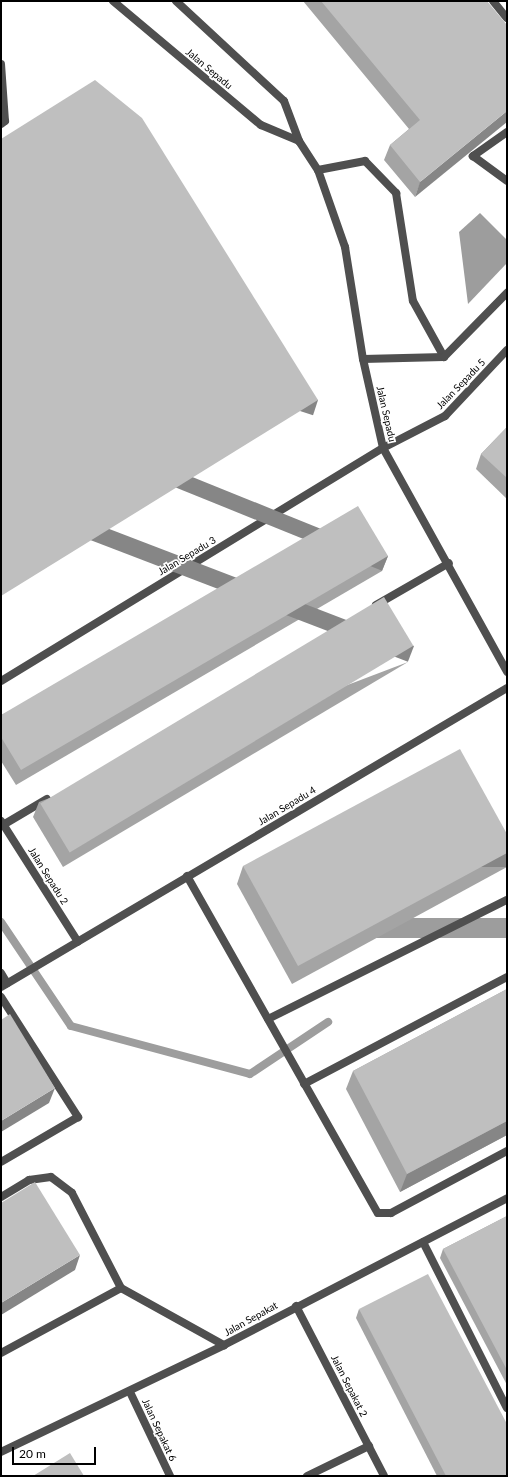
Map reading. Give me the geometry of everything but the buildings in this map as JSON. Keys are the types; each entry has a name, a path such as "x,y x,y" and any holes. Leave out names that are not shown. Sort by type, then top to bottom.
{"street":[{"name":"Jalan Sepadu","path":"113,1 261,125 299,141"},
{"name":"Jalan Sepadu","path":"176,1 284,102 299,141 318,170 345,247 363,360 383,448 449,562 507,672"},
{"path":"493,1 507,18"},
{"path":"1,64 5,121 1,124"},
{"path":"507,132 473,156 507,181"},
{"path":"318,170 365,161 396,193 413,301 444,357"},
{"path":"363,360 444,357 507,293"},
{"name":"Jalan Sepadu 5","path":"383,448 445,416 507,350"},
{"name":"Jalan Sepadu 3","path":"1,681 383,448"},
{"path":"366,611 449,562"},
{"name":"Jalan Sepadu 4","path":"4,985 68,949 187,876 507,688"},
{"path":"2,823 58,793"},
{"name":"Jalan Sepadu 2","path":"2,823 78,942"},
{"path":"187,876 294,1067 378,1212 391,1213 507,1151"},
{"path":"268,1019 507,900"},
{"path":"1,973 4,985"},
{"path":"304,1084 507,977"},
{"path":"1,997 78,1117 1,1162"},
{"path":"1,1197 29,1180 51,1177 72,1193 121,1288 224,1345"},
{"name":"Jalan Sepakat","path":"1,1452 130,1392 224,1345 296,1306 507,1198"},
{"path":"423,1242 507,1408"},
{"path":"1,1353 121,1288"},
{"name":"Jalan Sepakat 2","path":"296,1306 384,1476"},
{"name":"Jalan Sepakat 6","path":"130,1392 170,1476"},
{"path":"307,1476 369,1446"}],"shaded area":[{"path":"480,213 507,240 507,263 468,304 459,232"},
{"path":"290,918 507,918 507,938 290,938"}],"waterway":[{"path":"1,922 71,1026 250,1074 328,1022"}]}
